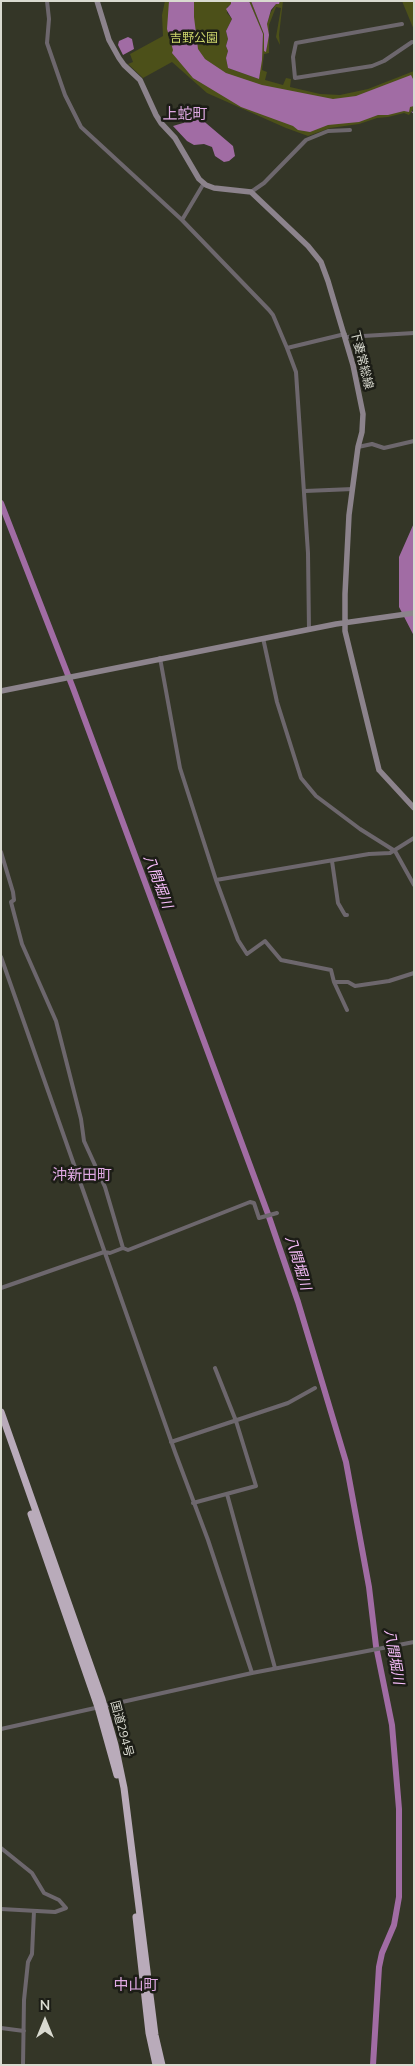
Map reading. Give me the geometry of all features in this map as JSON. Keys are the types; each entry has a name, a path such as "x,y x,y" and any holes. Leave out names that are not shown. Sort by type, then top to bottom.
{"highway":[{"name":"国道294号","path":"1,1412 101,1706 120,1789 149,2033 156,2065"},
{"name":"国道294号","path":"1,1427 115,1745 124,1788 155,2035 162,2065"}],"main road":[{"path":"97,1 109,40 119,58 140,80 161,124 176,138 189,162 204,183 214,188 251,192"},
{"name":"下妻常総線","path":"251,192 294,231 321,262 345,336 363,414 362,432 348,515 344,623 379,770 414,808"},
{"path":"1,691 263,638 344,623 414,613"}],"street":[{"path":"46,1 49,19 47,43 64,95 80,127 182,220 269,310 287,348 296,372 305,491 309,630"},
{"path":"402,24 296,43 293,57 295,78 372,66 384,61 412,42"},
{"path":"251,192 264,183 306,140 328,131 350,130"},
{"path":"182,220 204,183"},
{"path":"287,348 345,336 414,333"},
{"path":"358,447 372,444 384,448 414,441"},
{"path":"305,491 353,489"},
{"path":"263,638 277,702 301,778 316,796 360,829 396,851 414,885"},
{"path":"160,658 180,768 216,880 238,940 247,954 265,941 281,960 331,970 334,982 347,1010"},
{"path":"216,880 369,854 390,853 414,838"},
{"path":"1,852 13,892 14,900 11,902 22,944 56,1021 81,1119 84,1141 105,1187 123,1248"},
{"path":"332,861 338,903 345,915 348,915"},
{"path":"1,957 171,1442 208,1540 252,1673"},
{"path":"334,982 348,982 357,986 388,981 414,973"},
{"path":"1,1288 104,1252 110,1253 123,1248 128,1250 250,1202 254,1203 259,1218 277,1213"},
{"path":"193,1503 256,1486 236,1421 215,1368"},
{"path":"171,1442 288,1403 315,1388"},
{"path":"227,1494 275,1668"},
{"path":"1,1729 275,1668 414,1642"},
{"path":"1,1848 32,1873 44,1893 59,1900 66,1908 55,1912 1,1909"},
{"path":"23,2065 24,2000 28,1962 32,1954 34,1911"},
{"path":"1,2028 24,2031"}],"green space":[{"name":"吉野公園","path":"165,1 231,1 231,5 227,7 227,13 232,19 226,31 228,39 226,58 228,68 259,79 263,37 249,1 251,1 264,34 264,51 267,50 267,24 270,14 276,4 283,1 279,35 280,45 276,37 281,8 276,7 269,25 269,53 264,54 262,70 267,72 265,80 283,85 286,78 291,79 290,87 320,94 340,95 368,89 414,71 414,108 409,115 404,113 377,118 359,124 330,128 308,136 207,93 172,62 143,78 128,64 133,62 130,54 163,36 162,15"},
{"path":"402,1 414,1 414,30"}],"shaded area":[{"name":"吉野公園","path":"169,1 194,1 198,49 205,59 226,73 262,85 333,99 356,96 411,75 414,81 414,106 410,107 409,112 378,115 359,122 328,125 310,132 298,130 293,126 241,107 193,78 172,53 173,50 167,29"},
{"path":"231,1 249,1 263,34 259,79 228,68 226,58 228,51 226,46 228,39 226,31 232,19 226,9 231,4"},
{"path":"251,1 280,1 271,10 267,24 269,35 266,52 264,51 264,34"},
{"path":"128,37 132,39 134,49 123,55 118,45 119,41"},
{"path":"200,118 233,146 235,156 229,161 224,162 215,156 212,147 204,144 194,145 187,141 173,126"},
{"path":"414,523 414,636 399,607 399,557"}],"waterway":[{"name":"八間堀川","path":"1,503 73,688 268,1214 298,1302 346,1462 369,1587 376,1646 392,1725 399,1809 399,1897 394,1925 382,1953 379,1967 373,2065"}],"district":[{"name":"上蛇町","path":"185,115"},
{"name":"沖新田町","path":"82,1176"},
{"name":"中山町","path":"136,1986"}]}
